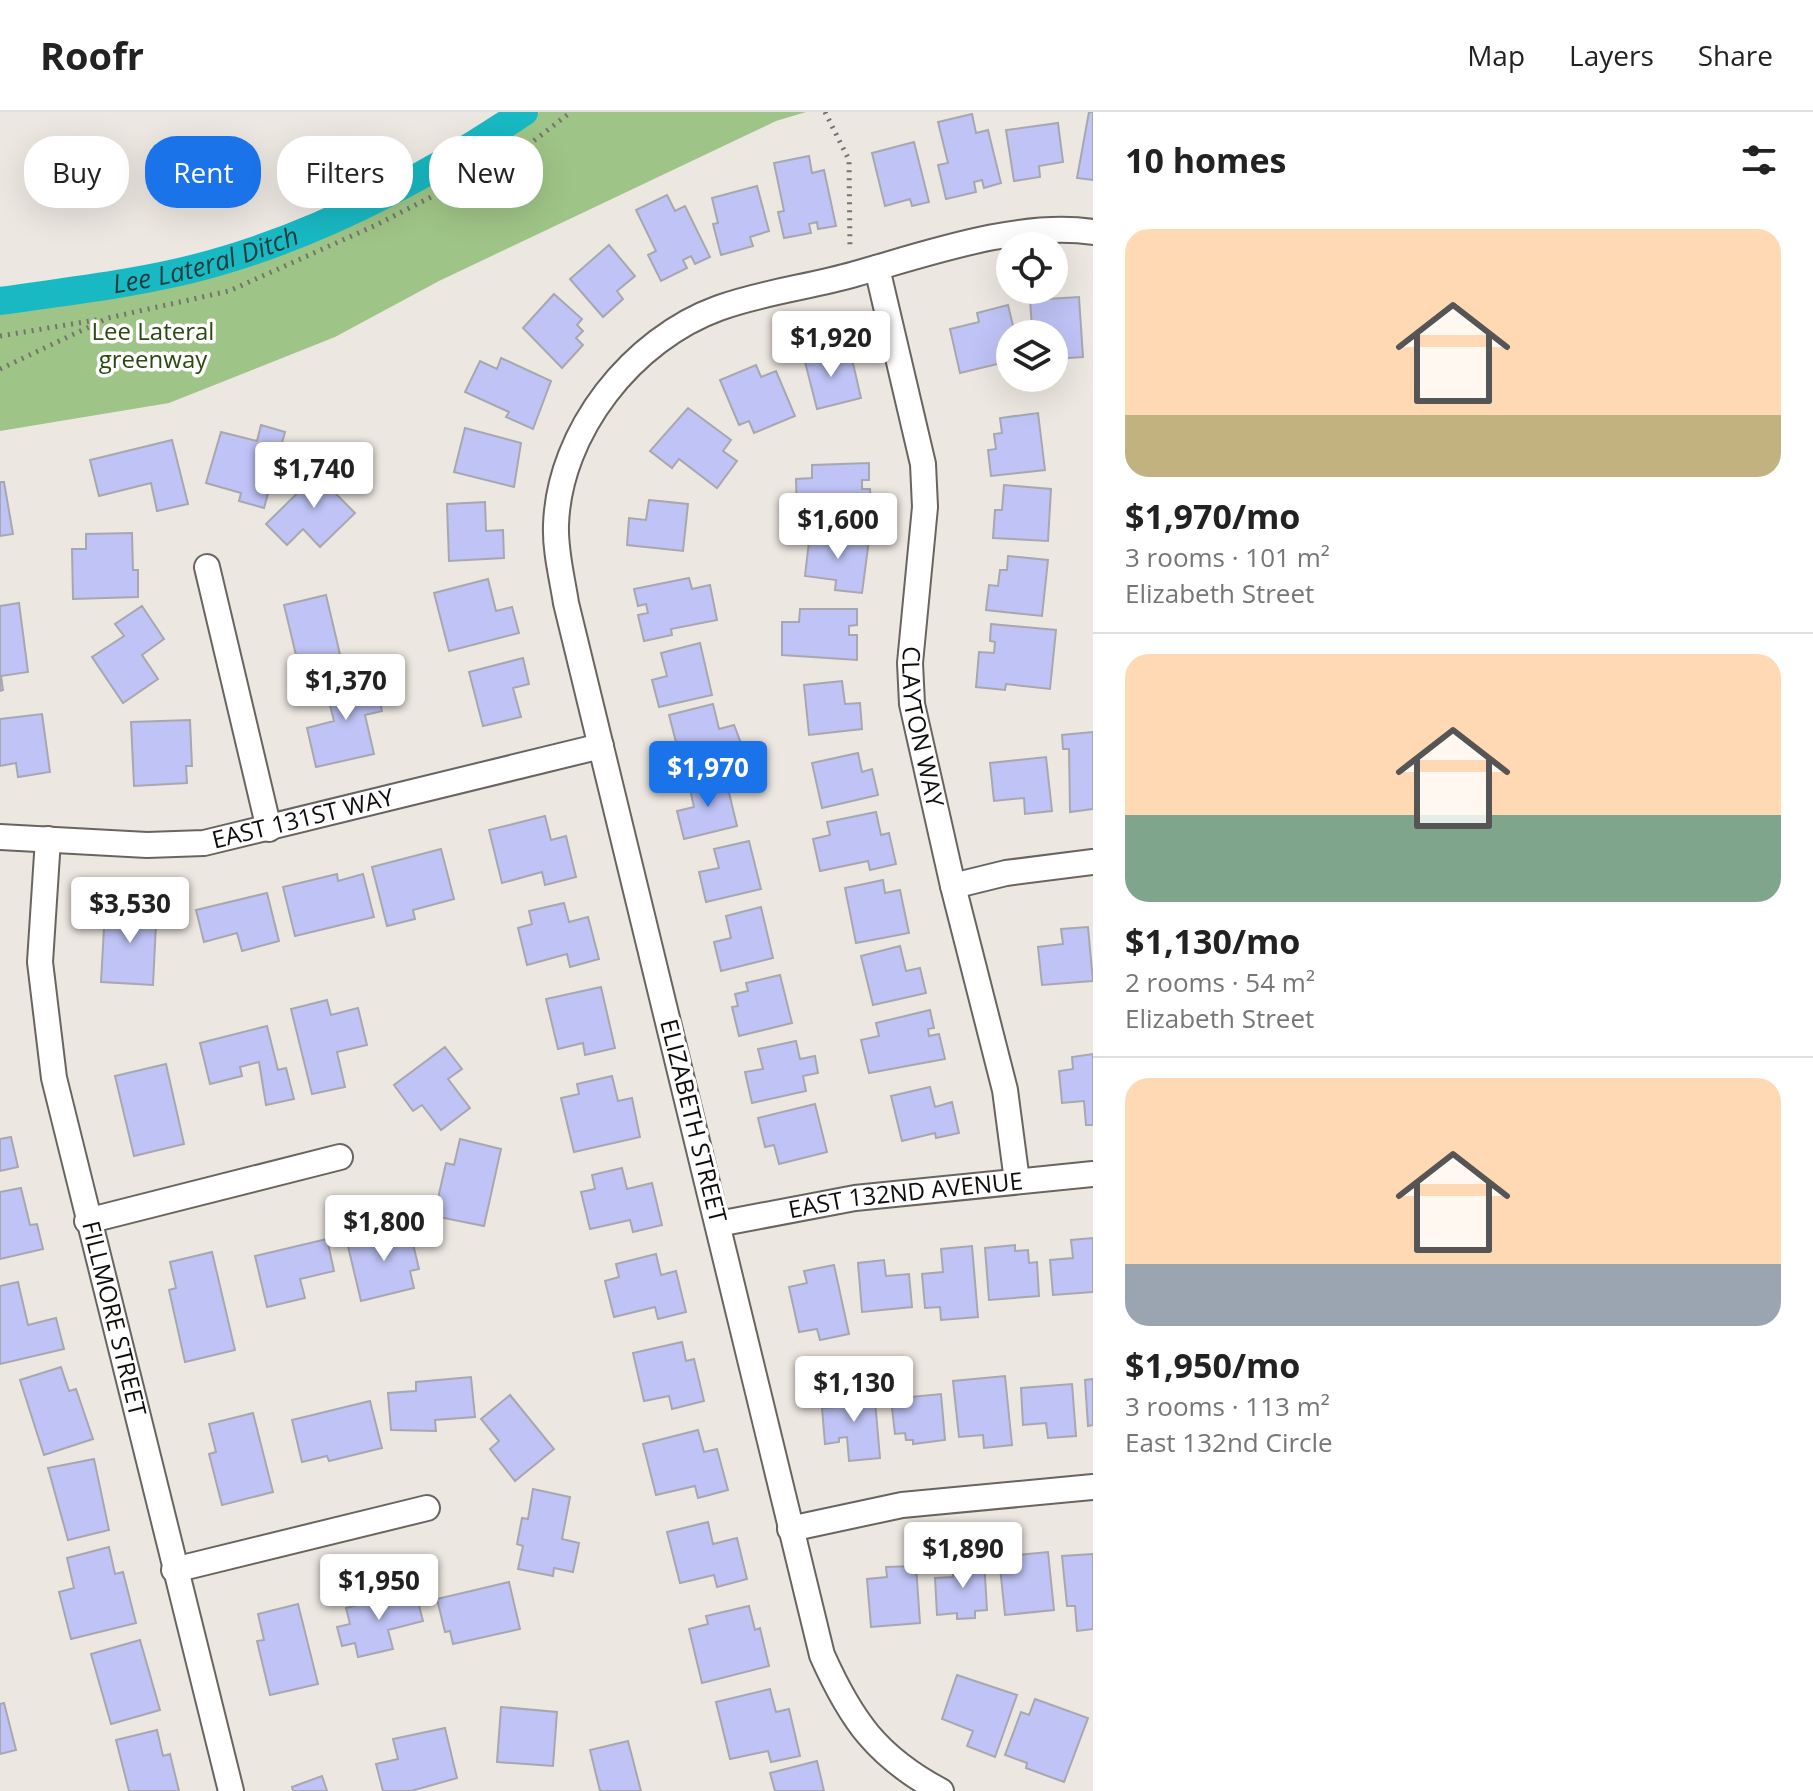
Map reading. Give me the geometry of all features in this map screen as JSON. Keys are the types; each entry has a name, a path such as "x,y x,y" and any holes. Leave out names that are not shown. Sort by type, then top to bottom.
{"street":[{"name":"ELIZABETH STREET","path":"941,1791 890,1760 851,1714 822,1655 566,603 556,524 571,460 596,410 634,360 694,318 751,298 1037,231 1093,232"},
{"name":"CLAYTON WAY","path":"877,268 914,414 923,464 925,507 910,663 912,704 953,886 1005,1090 1017,1181"},
{"path":"207,567 269,829"},
{"name":"EAST 131ST WAY","path":"0,837 147,845 204,843 601,746"},
{"name":"FILLMORE STREET","path":"48,839 40,962 45,1024 87,1221 231,1791"},
{"path":"953,886 1006,873 1093,862"},
{"path":"87,1221 340,1157"},
{"name":"EAST 132ND AVENUE","path":"718,1224 855,1198 1093,1174"},
{"path":"790,1529 902,1505 1093,1487"},
{"path":"174,1570 427,1508"}],"path":[{"path":"0,336 108,318 229,291 374,226 518,153 571,112"},
{"path":"825,112 849,160 848,231 853,275"},
{"path":"0,369 108,318"}],"green space":[{"name":"Lee Lateral greenway","path":"539,112 806,112 776,121 439,281 335,337 169,403 0,431 0,314 238,267 368,208 413,208 413,185 429,176 429,208 543,208 543,136 506,136 521,128"}],"building":[{"path":"1089,112 1093,112 1093,180 1077,178"},
{"path":"972,114 976,133 988,130 1001,183 984,188 982,180 974,182 976,192 946,199 938,165 948,163 938,122"},
{"path":"1058,123 1063,162 1039,166 1040,177 1014,181 1006,130"},
{"path":"914,142 929,202 912,206 910,199 885,206 872,153"},
{"path":"809,156 812,173 824,170 836,226 818,229 817,222 809,224 811,233 784,238 778,212 784,211 774,163"},
{"path":"757,186 769,231 750,237 753,246 721,255 713,224 718,223 712,198"},
{"path":"667,195 675,211 685,206 710,257 695,264 691,256 683,260 687,268 661,281 648,255 656,251 636,210"},
{"path":"609,245 635,276 617,291 623,299 603,317 570,279"},
{"path":"554,294 582,319 577,325 583,331 576,338 583,345 562,368 523,328"},
{"path":"1079,297 1083,357 1068,358 1068,320 1031,320 1030,304 1068,304 1068,298"},
{"path":"1008,305 1012,320 996,320 996,364 960,373 950,329 979,322 977,313"},
{"path":"829,348 833,364 852,359 861,398 817,409 803,354"},
{"path":"501,358 551,381 533,429 506,417 509,412 465,392 480,361 497,369"},
{"path":"756,365 761,377 776,371 795,416 754,433 749,421 739,425 720,380"},
{"path":"688,408 731,440 723,451 737,461 717,488 679,459 672,468 650,451"},
{"path":"1038,413 1045,470 991,476 988,450 996,449 994,434 1002,433 1000,418"},
{"path":"261,425 285,432 264,508 239,501 241,493 206,483 221,432 257,441"},
{"path":"465,428 521,443 514,487 454,472"},
{"path":"172,440 188,504 157,511 151,483 99,496 90,460"},
{"path":"328,463 347,483 336,494 355,513 320,547 303,529 287,545 266,524"},
{"path":"869,463 869,480 862,480 862,489 870,489 871,515 797,513 796,479 812,478 812,465"},
{"path":"0,482 4,482 13,534 0,536"},
{"path":"1004,485 1051,489 1048,541 993,538 995,510 1002,510"},
{"path":"649,500 688,504 683,551 627,545 629,518 646,520"},
{"path":"485,502 486,531 503,530 504,558 449,561 447,504"},
{"path":"132,533 133,570 138,570 138,597 73,599 72,549 86,549 86,534"},
{"path":"810,533 869,540 862,593 835,590 836,580 805,576"},
{"path":"1008,556 1048,560 1042,616 986,610 989,585 998,586 1000,570 1007,570"},
{"path":"689,578 692,589 710,585 717,620 671,629 672,635 644,641 638,615 648,613 646,604 638,606 634,589"},
{"path":"488,579 496,611 512,607 519,633 449,651 434,593"},
{"path":"326,595 343,667 301,676 284,605"},
{"path":"19,603 28,672 1,676 3,690 0,691 0,606"},
{"path":"142,606 164,639 142,655 158,679 123,703 92,657 124,636 115,624"},
{"path":"800,609 857,609 857,625 849,626 849,635 857,635 857,660 782,655 782,622 799,622"},
{"path":"991,624 1056,630 1050,689 1006,684 1005,690 976,687 979,652 994,653 995,642 990,641"},
{"path":"700,643 712,695 659,707 652,680 667,676 661,653"},
{"path":"523,658 529,684 513,688 521,717 483,726 469,672"},
{"path":"374,674 382,711 365,715 374,754 316,767 307,728 334,721 325,685"},
{"path":"842,681 845,704 860,703 862,729 809,735 804,685"},
{"path":"713,704 719,729 734,725 746,756 674,773 668,748 677,746 669,715"},
{"path":"42,714 50,772 18,777 16,763 0,766 0,719"},
{"path":"190,720 192,766 186,766 187,783 134,786 131,722"},
{"path":"1093,732 1093,809 1070,812 1069,749 1063,749 1062,735"},
{"path":"858,753 862,772 872,769 878,795 822,808 812,763"},
{"path":"1046,757 1052,811 1025,814 1024,798 994,801 990,763"},
{"path":"725,776 737,826 684,839 677,811 694,807 689,785"},
{"path":"876,812 881,835 889,833 896,864 870,870 868,861 820,871 813,839 830,835 827,822"},
{"path":"545,816 551,840 566,836 576,877 545,885 542,872 502,883 489,830"},
{"path":"749,841 761,889 706,902 699,872 719,868 714,849"},
{"path":"441,849 454,899 413,910 415,919 387,926 372,867"},
{"path":"337,874 338,881 363,874 374,917 295,936 283,887"},
{"path":"883,880 885,893 900,890 909,933 856,943 845,888"},
{"path":"267,893 279,941 242,951 237,933 204,942 196,910"},
{"path":"113,902 157,904 153,985 101,982 104,928 111,928"},
{"path":"564,903 569,922 588,917 599,959 570,967 567,954 527,965 518,928 532,924 529,911"},
{"path":"761,907 773,958 721,971 714,942 731,938 726,916"},
{"path":"1088,927 1093,981 1042,985 1038,947 1063,944 1061,929"},
{"path":"900,946 906,971 920,968 926,993 873,1005 861,956"},
{"path":"780,975 792,1023 739,1036 732,1007 738,1006 735,994 748,991 746,983"},
{"path":"601,987 615,1048 585,1055 583,1043 558,1049 546,999"},
{"path":"327,1000 331,1015 358,1008 367,1045 337,1052 345,1087 312,1094 291,1009"},
{"path":"930,1010 934,1028 928,1029 929,1036 939,1034 945,1059 869,1073 861,1040 879,1036 876,1023"},
{"path":"267,1026 278,1070 286,1068 294,1099 266,1105 259,1062 240,1067 242,1076 210,1084 200,1043"},
{"path":"796,1041 800,1059 815,1056 818,1073 803,1076 806,1091 752,1103 745,1072 763,1069 758,1049"},
{"path":"445,1047 462,1069 448,1079 470,1108 441,1130 422,1105 413,1111 394,1085"},
{"path":"1093,1054 1093,1125 1086,1125 1084,1101 1062,1103 1059,1071 1073,1069 1072,1057"},
{"path":"166,1064 184,1144 134,1156 115,1076"},
{"path":"612,1076 618,1101 632,1098 640,1137 574,1152 561,1098 579,1094 577,1084"},
{"path":"930,1087 935,1107 952,1102 959,1133 936,1138 935,1133 902,1141 891,1096"},
{"path":"815,1104 827,1152 779,1164 774,1145 765,1147 758,1118"},
{"path":"11,1137 18,1167 0,1171 0,1139"},
{"path":"460,1139 501,1149 484,1226 434,1216 446,1163 454,1165"},
{"path":"622,1168 627,1189 652,1183 662,1225 633,1232 630,1220 590,1229 581,1192 595,1189 592,1175"},
{"path":"21,1188 30,1225 37,1224 43,1249 0,1259 0,1192"},
{"path":"409,1227 419,1269 410,1271 414,1288 361,1301 347,1242"},
{"path":"1093,1238 1093,1292 1053,1295 1050,1260 1073,1258 1071,1240"},
{"path":"327,1239 334,1271 300,1279 305,1298 267,1307 255,1256"},
{"path":"1015,1245 1015,1251 1028,1250 1029,1263 1037,1262 1039,1296 989,1300 985,1248"},
{"path":"972,1246 978,1317 941,1320 940,1307 925,1308 922,1274 943,1272 941,1249"},
{"path":"212,1252 235,1350 185,1362 169,1290 176,1288 170,1262"},
{"path":"656,1254 661,1275 676,1271 686,1312 658,1319 655,1307 614,1317 605,1281 619,1277 616,1264"},
{"path":"884,1260 886,1276 909,1274 912,1307 862,1312 858,1263"},
{"path":"834,1265 849,1334 820,1340 817,1329 799,1332 789,1287 807,1283 804,1271"},
{"path":"18,1282 28,1325 56,1318 64,1349 0,1364 0,1286"},
{"path":"682,1342 686,1361 694,1359 704,1401 672,1409 669,1396 644,1401 633,1353"},
{"path":"61,1367 69,1391 76,1389 93,1439 44,1455 20,1380"},
{"path":"1005,1376 1012,1445 984,1448 983,1435 959,1437 953,1381"},
{"path":"471,1377 475,1417 435,1420 436,1431 391,1430 388,1393 416,1391 416,1382"},
{"path":"1093,1379 1093,1425 1088,1426 1085,1380"},
{"path":"1072,1384 1076,1436 1048,1438 1046,1423 1023,1425 1021,1388"},
{"path":"874,1389 880,1458 849,1461 847,1437 825,1444 822,1408 837,1407 835,1392"},
{"path":"941,1394 945,1440 913,1444 913,1440 906,1440 905,1433 895,1434 891,1399"},
{"path":"510,1395 554,1449 515,1481 490,1449 499,1441 481,1419"},
{"path":"370,1401 382,1448 329,1461 327,1456 302,1462 292,1420"},
{"path":"253,1413 273,1492 222,1505 209,1454 216,1452 209,1424"},
{"path":"698,1430 704,1452 717,1449 728,1490 698,1498 695,1486 656,1495 643,1444"},
{"path":"94,1459 109,1530 68,1540 48,1468"},
{"path":"533,1489 570,1497 562,1539 579,1543 573,1572 554,1568 553,1576 518,1569 523,1546 517,1544 522,1518 528,1519"},
{"path":"708,1522 713,1544 737,1538 747,1579 717,1587 714,1575 680,1583 667,1532"},
{"path":"109,1547 115,1574 123,1572 136,1623 71,1639 59,1592 74,1588 67,1558"},
{"path":"1048,1552 1054,1610 1005,1615 1000,1567 1019,1565 1018,1555"},
{"path":"1093,1554 1093,1629 1077,1631 1075,1606 1067,1606 1062,1556"},
{"path":"984,1559 987,1610 975,1611 975,1618 957,1619 957,1613 937,1615 935,1578 953,1577 952,1561"},
{"path":"916,1566 920,1623 871,1627 867,1579 887,1577 886,1567"},
{"path":"509,1582 520,1629 453,1644 450,1631 445,1632 437,1599"},
{"path":"415,1590 423,1621 388,1630 393,1649 358,1657 355,1643 342,1646 337,1627 350,1624 346,1608"},
{"path":"298,1604 318,1684 270,1695 257,1641 264,1640 258,1614"},
{"path":"749,1606 755,1630 760,1628 769,1666 702,1683 689,1629 708,1624 706,1616"},
{"path":"140,1640 160,1710 111,1724 91,1654"},
{"path":"957,1675 1017,1695 995,1757 967,1746 973,1731 942,1719"},
{"path":"770,1689 776,1712 789,1709 800,1756 771,1762 768,1751 730,1759 716,1702"},
{"path":"1035,1699 1088,1718 1064,1782 1026,1768 1027,1763 1005,1755 1021,1712 1029,1715"},
{"path":"4,1703 16,1750 0,1754 0,1704"},
{"path":"501,1707 557,1712 553,1766 497,1762"},
{"path":"445,1728 457,1778 411,1791 383,1791 376,1764 398,1759 393,1739"},
{"path":"157,1730 163,1756 170,1754 179,1791 129,1791 116,1740"},
{"path":"628,1741 641,1791 600,1791 590,1750"},
{"path":"817,1761 824,1791 775,1791 770,1773"},
{"path":"322,1776 327,1791 293,1791 292,1787"}],"waterway":[{"name":"Lee Lateral Ditch","path":"0,301 159,276 252,251 374,200 451,158 524,112"}]}
